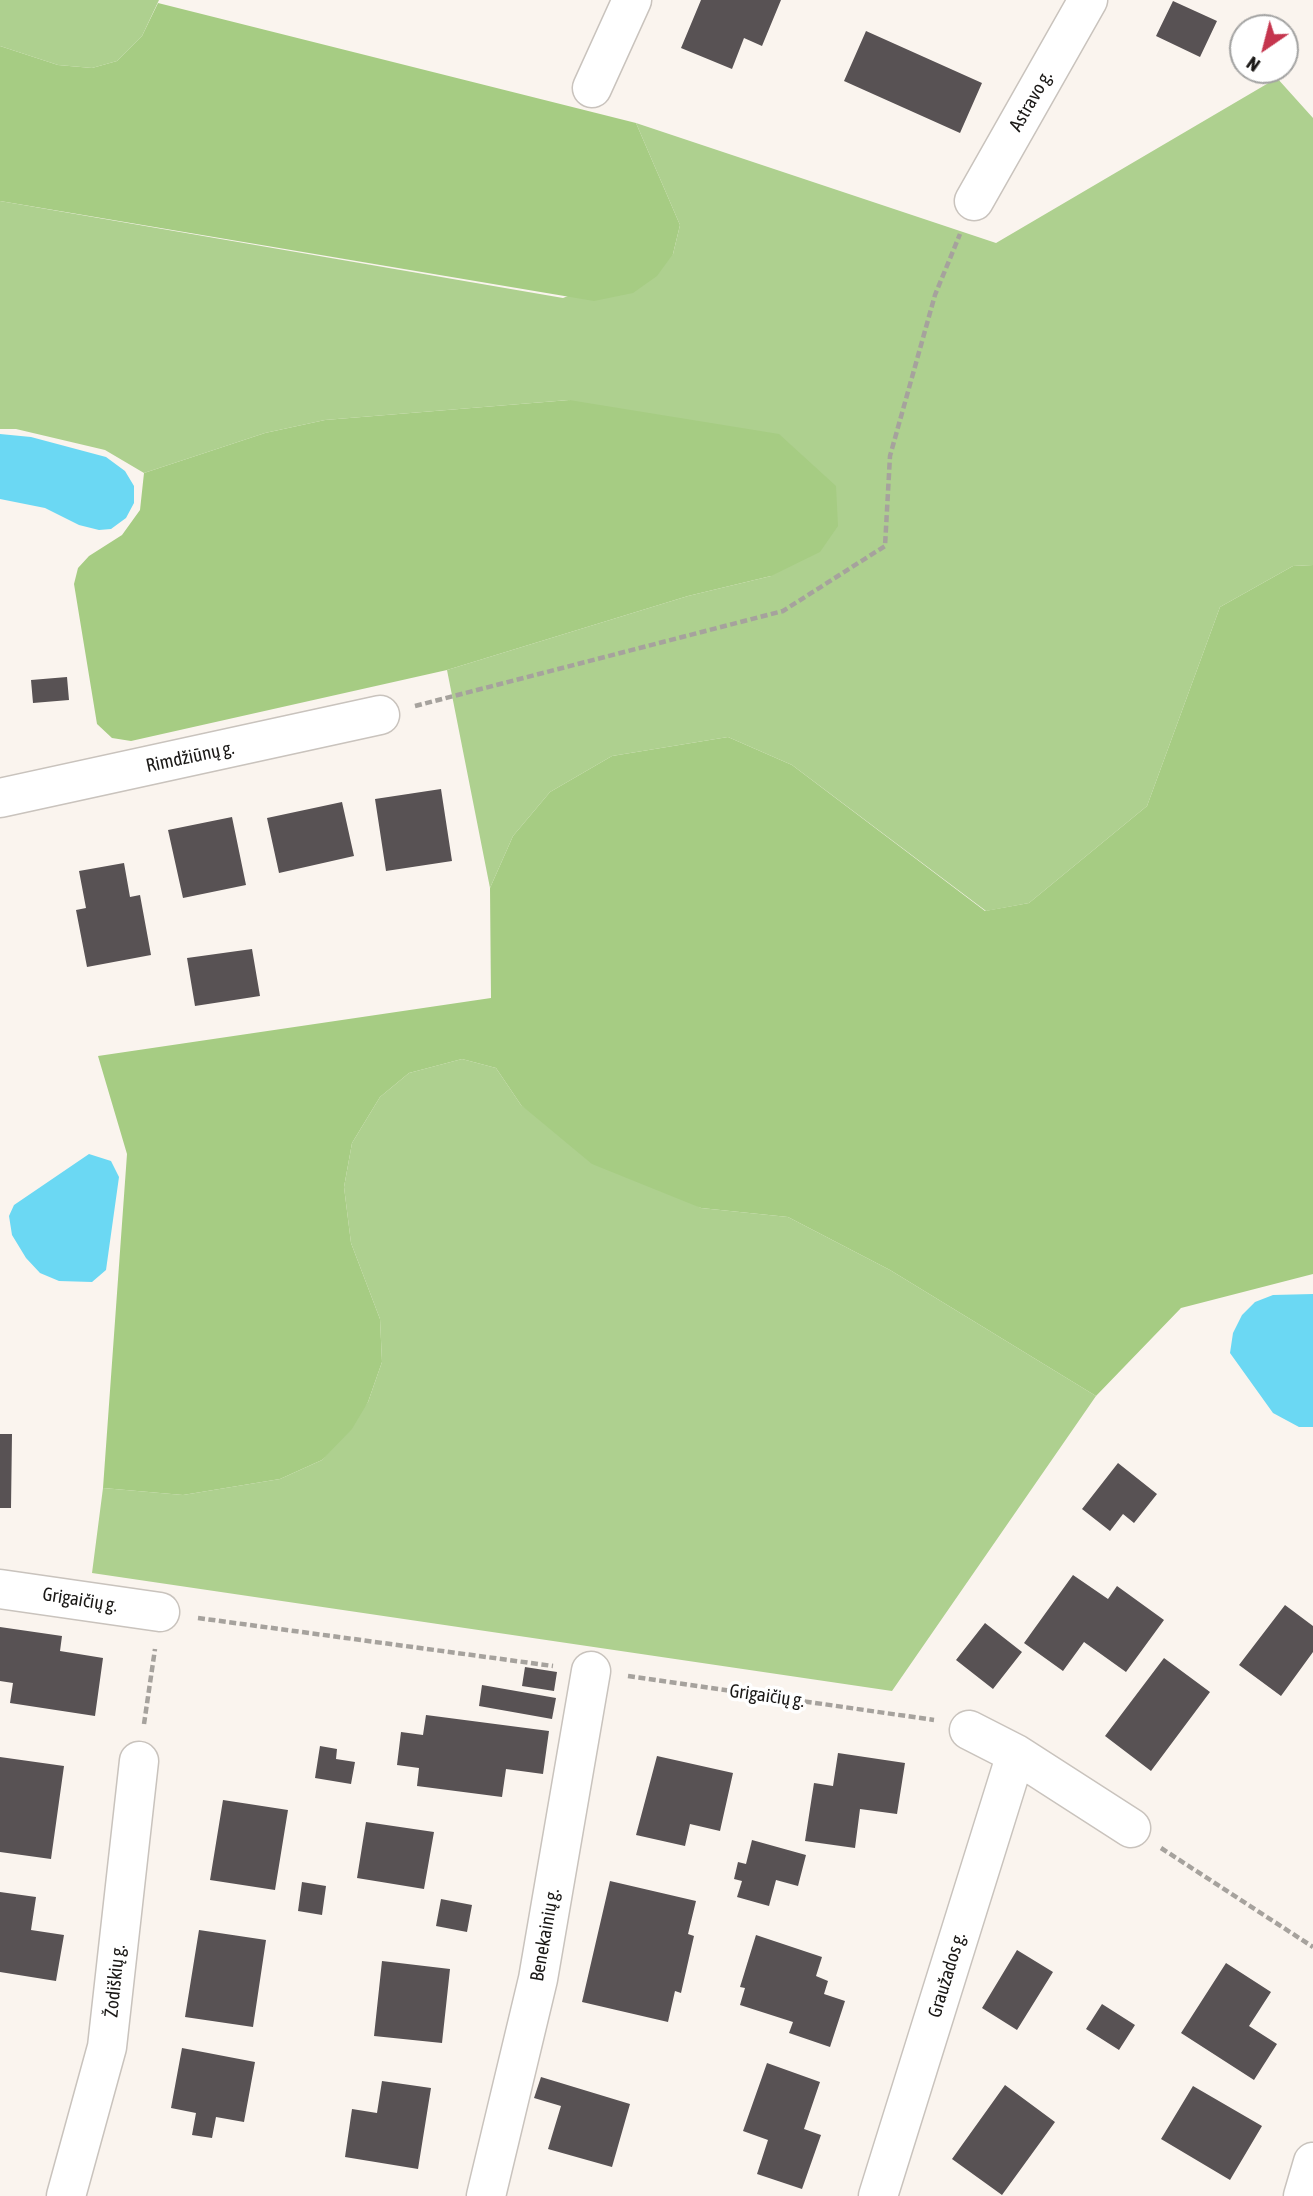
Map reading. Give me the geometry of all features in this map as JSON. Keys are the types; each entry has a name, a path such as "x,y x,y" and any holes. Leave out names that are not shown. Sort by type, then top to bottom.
{"street":[{"path":"592,88 632,0"},
{"name":"Astravo g.","path":"974,201 1088,0"},
{"name":"Rimdžiūnų g.","path":"0,799 380,715"},
{"name":"Grigaičių g.","path":"0,1588 160,1612"},
{"name":"Benekainių g.","path":"486,2196 538,1979 591,1671"},
{"path":"969,1730 1016,1754 1131,1828"},
{"name":"Graužados g.","path":"878,2196 1016,1754"},
{"name":"Žodiškių g.","path":"66,2196 107,2047 139,1761"},
{"path":"1303,2196 1313,2162"}],"path":[{"path":"380,715 783,611 885,547 890,456 935,295 974,201"},
{"path":"139,1761 160,1612"},
{"name":"Grigaičių g.","path":"160,1612 934,1720 969,1730"},
{"path":"1131,1828 1313,1947"}],"green space":[{"path":"0,0 159,0 142,36 117,61 92,68 58,65 0,46"},
{"path":"158,3 636,123 680,225 673,254 657,276 633,293 594,301 0,201 0,46 58,65 92,68 117,61 142,36"},
{"path":"1267,84 1282,84 1313,118 1313,565 1293,566 1220,607 1147,806 1029,903 986,911 792,765 728,737 612,756 550,792 513,836 490,888 447,670 688,596 771,576 569,400 325,420 265,433 144,473 105,450 16,429 0,429 0,201 563,298 673,254 680,225 636,123 996,243"},
{"path":"569,400 779,434 836,486 838,526 820,552 771,576 688,596 447,670 131,741 112,738 97,724 74,584 78,568 89,556 122,535 140,510 144,473 265,433 325,420"},
{"path":"1313,565 1313,1274 1181,1308 1096,1396 890,1270 788,1217 701,1208 592,1164 521,1105 496,1068 462,1059 409,1073 380,1097 352,1143 344,1187 351,1243 380,1319 382,1362 368,1402 352,1429 322,1460 280,1479 183,1495 103,1488 127,1154 98,1056 491,998 490,888 513,836 550,792 612,756 728,737 792,765 985,911 1029,903 1147,806 1220,607 1293,566"},
{"path":"462,1059 496,1068 521,1105 701,1208 788,1217 890,1270 1096,1396 892,1691 92,1573 103,1488 183,1495 280,1479 322,1460 368,1402 382,1362 380,1319 351,1243 344,1187 352,1143 380,1097 409,1073"}],"water":[{"path":"0,434 31,437 106,457 125,471 134,486 134,503 126,518 111,529 99,530 79,525 45,508 0,499"},
{"path":"89,1154 111,1161 119,1177 106,1270 92,1282 59,1281 40,1273 26,1258 12,1235 9,1216 14,1205"},
{"path":"1313,1294 1313,1427 1299,1427 1273,1413 1230,1353 1233,1333 1242,1315 1255,1302 1273,1295"}],"building":[{"path":"701,0 781,0 762,46 744,38 732,69 681,48"},
{"path":"1173,1 1217,21 1200,57 1156,36"},
{"path":"866,31 982,83 960,133 844,81"},
{"path":"67,677 69,700 33,703 31,680"},
{"path":"441,789 452,861 386,871 375,799"},
{"path":"342,802 354,856 279,873 267,818"},
{"path":"232,817 246,885 183,898 168,830"},
{"path":"124,863 130,897 140,895 151,955 87,967 76,910 86,908 79,871"},
{"path":"252,949 260,996 195,1006 187,958"},
{"path":"0,1434 12,1434 11,1508 0,1508"},
{"path":"1118,1463 1157,1494 1134,1523 1123,1514 1110,1531 1082,1509"},
{"path":"1073,1575 1108,1599 1117,1586 1164,1620 1126,1672 1084,1642 1063,1671 1024,1643"},
{"path":"1285,1605 1313,1626 1313,1652 1281,1696 1239,1665"},
{"path":"985,1623 1022,1652 993,1689 956,1660"},
{"path":"0,1627 62,1636 60,1651 103,1658 95,1716 10,1703 13,1683 0,1681"},
{"path":"1164,1658 1210,1692 1151,1771 1105,1736"},
{"path":"525,1667 557,1672 554,1691 522,1686"},
{"path":"482,1685 556,1698 552,1719 479,1706"},
{"path":"426,1715 549,1731 543,1774 506,1769 502,1797 417,1786 419,1768 397,1765 401,1732 423,1735"},
{"path":"320,1746 337,1749 336,1759 355,1762 351,1784 315,1778"},
{"path":"838,1753 905,1763 897,1814 860,1809 855,1848 805,1841 814,1783 833,1786"},
{"path":"657,1756 733,1773 720,1831 690,1824 685,1846 636,1835"},
{"path":"0,1757 64,1766 51,1859 0,1852"},
{"path":"223,1800 288,1810 275,1890 210,1880"},
{"path":"366,1822 434,1832 424,1889 357,1878"},
{"path":"752,1840 806,1855 798,1886 776,1880 769,1906 737,1897 742,1881 734,1879 738,1862 746,1864"},
{"path":"610,1881 696,1901 688,1934 694,1936 681,1993 675,1991 668,2022 582,2002"},
{"path":"302,1882 326,1886 322,1915 298,1911"},
{"path":"0,1892 36,1897 31,1930 64,1935 56,1981 0,1972"},
{"path":"441,1899 472,1905 467,1932 436,1926"},
{"path":"199,1930 266,1940 253,2027 185,2017"},
{"path":"756,1935 822,1957 816,1976 828,1981 824,1994 845,2001 830,2047 789,2033 793,2022 740,2005 745,1988 740,1987"},
{"path":"1017,1950 1053,1972 1017,2030 982,2008"},
{"path":"382,1961 450,1969 442,2043 374,2036"},
{"path":"1226,1963 1271,1992 1249,2026 1277,2044 1254,2080 1181,2033"},
{"path":"1102,2004 1135,2025 1119,2050 1086,2029"},
{"path":"182,2048 255,2062 244,2122 216,2117 212,2138 192,2135 196,2113 171,2108"},
{"path":"767,2063 820,2082 804,2129 821,2135 802,2189 757,2174 768,2140 743,2131"},
{"path":"541,2077 630,2104 612,2167 548,2149 561,2106 534,2098"},
{"path":"382,2081 431,2088 418,2169 345,2157 352,2109 377,2113"},
{"path":"1005,2085 1055,2122 1002,2195 952,2159"},
{"path":"1193,2086 1262,2126 1230,2180 1161,2139"}]}
